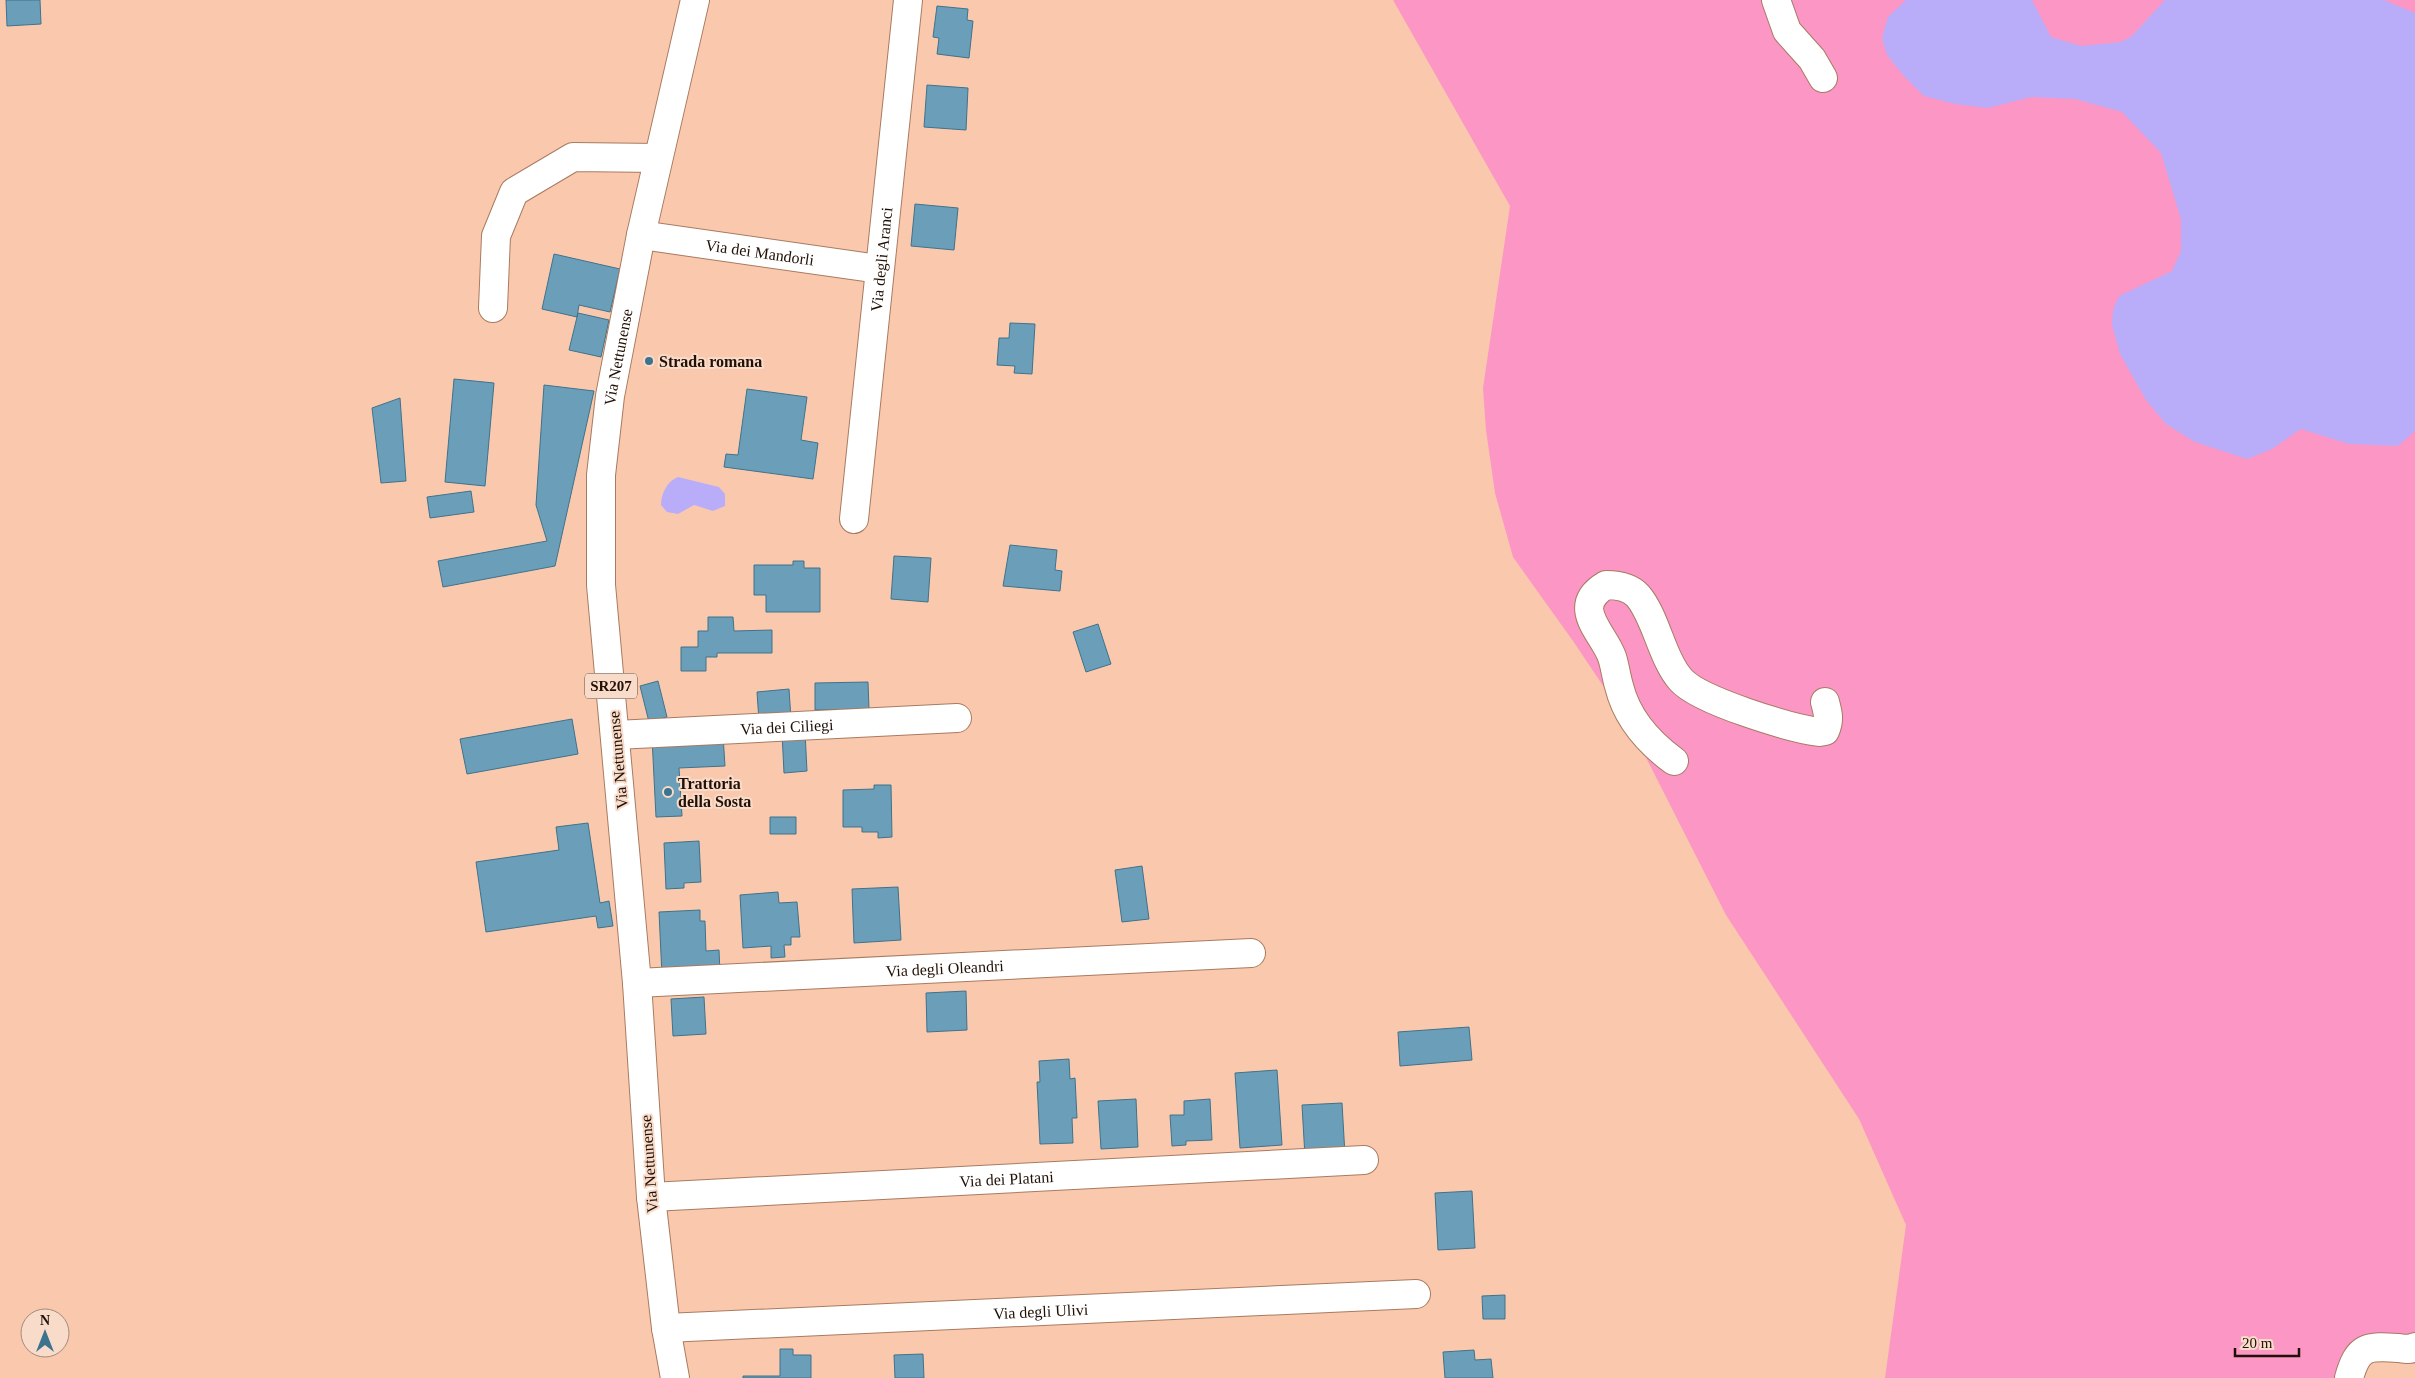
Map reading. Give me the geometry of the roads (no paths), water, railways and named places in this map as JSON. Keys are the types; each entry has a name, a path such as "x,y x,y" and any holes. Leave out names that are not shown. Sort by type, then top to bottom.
{"street":[{"name":"Via Nettunense","path":"675,1378 666,1328 650,1197 637,983 602,585 601,475 610,396 641,235 695,0"},
{"name":"Via degli Aranci","path":"854,519 908,0"},
{"path":"1776,0 1787,31 1812,59 1823,78"},
{"path":"493,308 496,236 514,192 573,157 658,158"},
{"name":"Via dei Mandorli","path":"641,235 879,269"},
{"path":"1674,761 1651,744 1638,727 1622,697 1609,649 1592,624 1590,606 1594,596 1606,585 1618,585 1637,595 1680,680 1704,696 1721,704 1819,732 1825,731 1828,723 1829,714 1825,702"},
{"name":"Via dei Ciliegi","path":"616,735 957,718"},
{"name":"Via degli Oleandri","path":"637,983 1251,953"},
{"name":"Via dei Platani","path":"650,1197 1364,1160"},
{"name":"Via degli Ulivi","path":"666,1328 1416,1294"},
{"path":"2349,1378 2355,1356 2363,1351 2381,1346 2410,1349 2415,1347"}],"place":[{"name":"Strada romana","path":"649,361"},
{"name":"Trattoria della Sosta","path":"668,792"}]}
